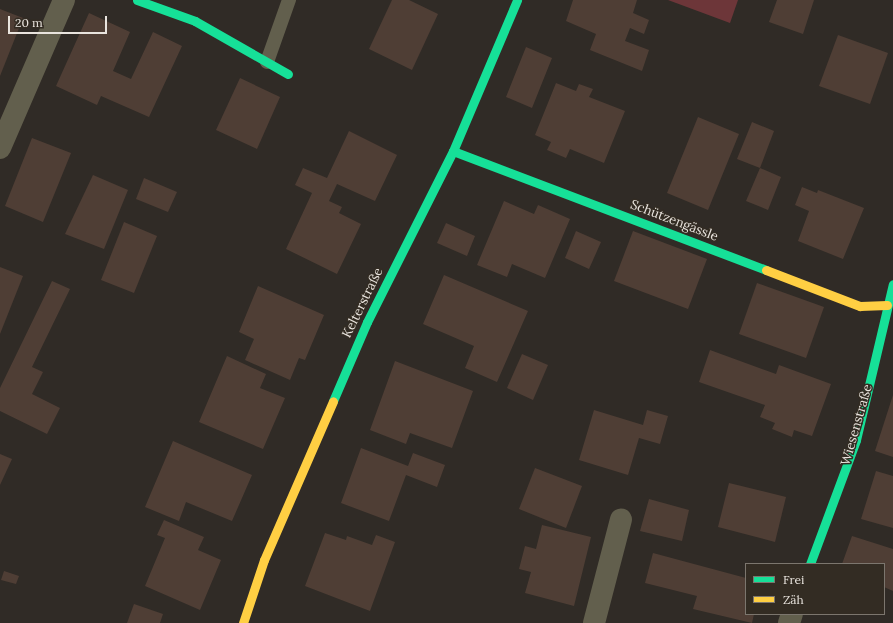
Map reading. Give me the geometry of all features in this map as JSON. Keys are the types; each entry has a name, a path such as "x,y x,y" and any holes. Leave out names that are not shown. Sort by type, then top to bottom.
{"street":[{"path":"0,148 64,0"},
{"path":"137,0 195,21 288,74"},
{"name":"Kelterstraße","path":"243,623 264,560 367,322 454,150 517,0"},
{"name":"Schützengässle","path":"454,150 860,306 887,305"},
{"name":"Wiesenstraße","path":"810,563 856,440 893,284"},
{"path":"594,623 621,519"}],"lane":[{"path":"267,62 289,0"}],"shaded area":[{"path":"668,0 738,0 730,23"}],"building":[{"path":"392,0 409,0 438,14 412,70 369,49"},
{"path":"573,0 637,0 633,13 649,20 644,34 630,28 625,41 649,50 642,71 590,50 596,34 566,21"},
{"path":"777,0 814,0 803,34 769,22"},
{"path":"0,9 23,18 0,76"},
{"path":"89,13 130,32 113,71 131,79 153,32 182,46 149,117 101,96 97,105 56,86"},
{"path":"838,35 888,53 870,104 819,86"},
{"path":"526,47 552,58 532,108 506,97"},
{"path":"240,78 280,97 257,149 216,130"},
{"path":"556,83 576,91 579,84 593,89 589,97 625,111 604,163 570,149 566,158 547,150 551,142 535,135"},
{"path":"698,117 739,134 708,210 667,193"},
{"path":"752,122 774,131 760,168 737,159"},
{"path":"349,131 397,155 375,201 337,184 329,201 342,207 339,213 361,224 337,274 286,249 312,193 295,185 303,168 327,178"},
{"path":"32,138 71,153 43,222 5,206"},
{"path":"760,168 781,177 768,210 746,201"},
{"path":"93,175 128,190 104,249 65,234"},
{"path":"144,178 177,192 168,212 136,199"},
{"path":"802,187 817,193 818,190 864,208 843,259 798,241 809,211 795,205"},
{"path":"504,201 534,214 538,205 570,219 545,278 512,264 507,277 477,265"},
{"path":"124,222 157,236 134,293 101,280"},
{"path":"446,223 475,236 467,256 437,243"},
{"path":"576,231 601,242 589,269 565,258"},
{"path":"633,231 707,259 688,309 614,281"},
{"path":"0,267 23,276 0,334"},
{"path":"444,275 528,311 497,382 465,368 474,346 423,324"},
{"path":"52,281 70,289 32,367 43,372 32,394 60,408 47,434 0,411 0,388"},
{"path":"757,283 824,307 806,358 739,334"},
{"path":"258,286 324,315 305,360 299,358 290,380 245,360 254,339 239,332"},
{"path":"710,350 776,374 779,365 831,384 812,436 794,430 792,437 772,429 775,423 760,417 765,405 699,382"},
{"path":"522,354 548,365 533,400 507,388"},
{"path":"227,356 266,374 260,388 285,398 263,449 199,422"},
{"path":"395,361 473,391 452,448 410,433 406,444 370,430"},
{"path":"893,395 893,457 875,451"},
{"path":"594,410 643,425 647,410 668,416 660,444 639,438 628,475 579,460"},
{"path":"173,441 252,475 232,521 186,502 179,521 145,507"},
{"path":"361,448 408,466 413,453 445,465 437,487 406,475 389,521 341,503"},
{"path":"0,454 12,459 0,485"},
{"path":"535,468 582,486 566,528 519,509"},
{"path":"876,471 893,476 893,528 861,519"},
{"path":"729,483 786,497 775,542 718,527"},
{"path":"649,499 689,510 682,541 640,531"},
{"path":"164,520 204,537 198,550 221,560 200,610 145,586 165,538 157,535"},
{"path":"542,525 591,537 574,606 525,593 531,572 519,569 525,546 536,549"},
{"path":"325,533 346,540 347,536 372,545 376,535 395,542 370,611 305,586"},
{"path":"852,536 893,549 893,591 885,587 885,563 842,563"},
{"path":"653,553 745,578 745,615 754,615 752,623 693,609 697,596 645,583"},
{"path":"4,571 19,576 16,584 1,580"},
{"path":"134,604 163,614 160,623 127,623"}],"traffic: fast":[{"path":"137,0 195,21 288,74"},
{"path":"333,401 367,322 453,151 517,0"},
{"path":"453,151 766,270"},
{"path":"810,563 856,440 893,284"}],"traffic: slow":[{"path":"766,270 860,306 887,305"},
{"path":"243,623 264,560 333,401"}]}
